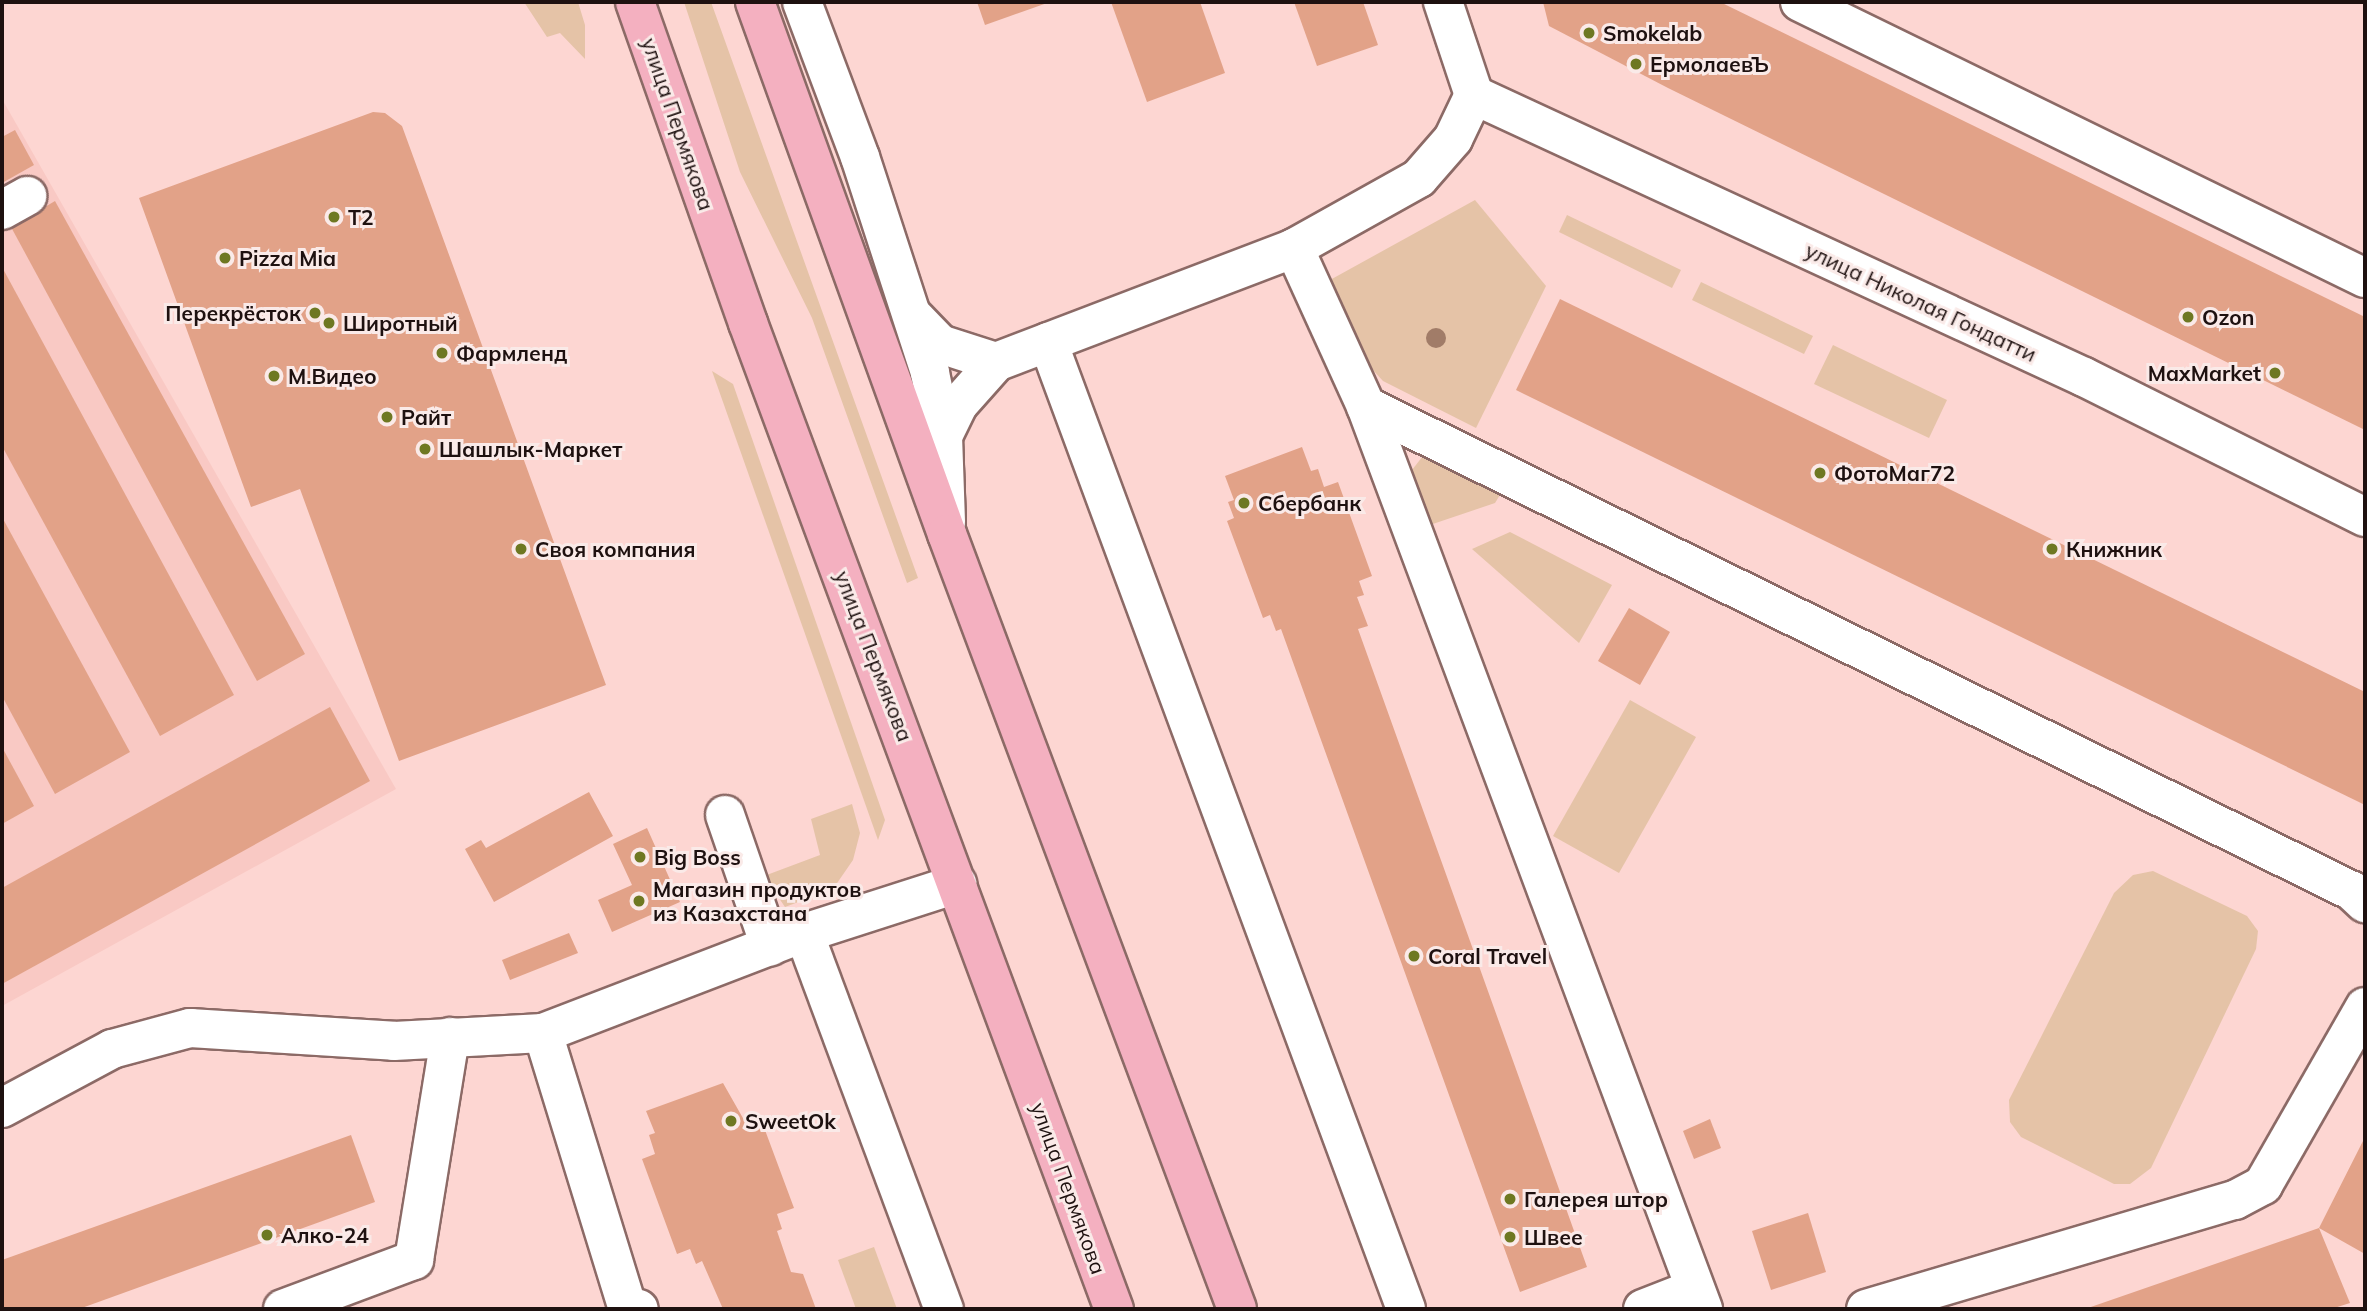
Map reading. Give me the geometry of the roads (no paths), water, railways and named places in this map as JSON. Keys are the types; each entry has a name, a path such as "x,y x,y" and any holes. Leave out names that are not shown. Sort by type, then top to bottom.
{"main road":[{"name":"улица Пермякова","path":"635,2 1114,1309"},
{"path":"755,2 947,534 1237,1309"}],"street":[{"path":"802,2 912,315 943,436 947,534"},
{"path":"943,436 958,405 996,362 1294,248 1419,178 1453,139 1474,95 1443,2"},
{"path":"1800,2 2365,278"},
{"name":"улица Николая Гондатти","path":"1474,95 2084,377 2365,517"},
{"path":"1294,248 1366,406 1698,1299 1643,1309"},
{"path":"912,315 940,344 996,362"},
{"path":"1048,342 1406,1309"},
{"path":"1366,406 2340,884 2365,903"},
{"path":"726,815 787,939 944,1309"},
{"path":"2,1108 112,1049 190,1028 394,1041 543,1033 787,939 957,884"},
{"path":"1866,1309 2235,1200 2263,1185 2365,1007"},
{"path":"543,1033 628,1308"},
{"path":"283,1309 414,1260 450,1037"}],"place":[{"name":"Smokelab","path":"1589,33"},
{"name":"ЕрмолаевЪ","path":"1636,64"},
{"name":"T2","path":"334,217"},
{"name":"Pizza Mia","path":"225,258"},
{"name":"Перекрёсток","path":"315,313"},
{"name":"Ozon","path":"2188,317"},
{"name":"Широтный","path":"329,323"},
{"name":"Фармленд","path":"442,353"},
{"name":"MaxMarket","path":"2275,373"},
{"name":"М.Видео","path":"274,376"},
{"name":"Райт","path":"387,417"},
{"name":"Шашлык-Маркет","path":"425,449"},
{"name":"ФотоМаг72","path":"1820,473"},
{"name":"Сбербанк","path":"1244,503"},
{"name":"Своя компания","path":"521,549"},
{"name":"Книжник","path":"2052,549"},
{"name":"Big Boss","path":"640,857"},
{"name":"Магазин продуктов из Казахстана","path":"639,901"},
{"name":"Coral Travel","path":"1414,956"},
{"name":"SweetOk","path":"731,1121"},
{"name":"Галерея штор","path":"1510,1199"},
{"name":"Алко-24","path":"267,1235"},
{"name":"Швее","path":"1510,1237"}]}
